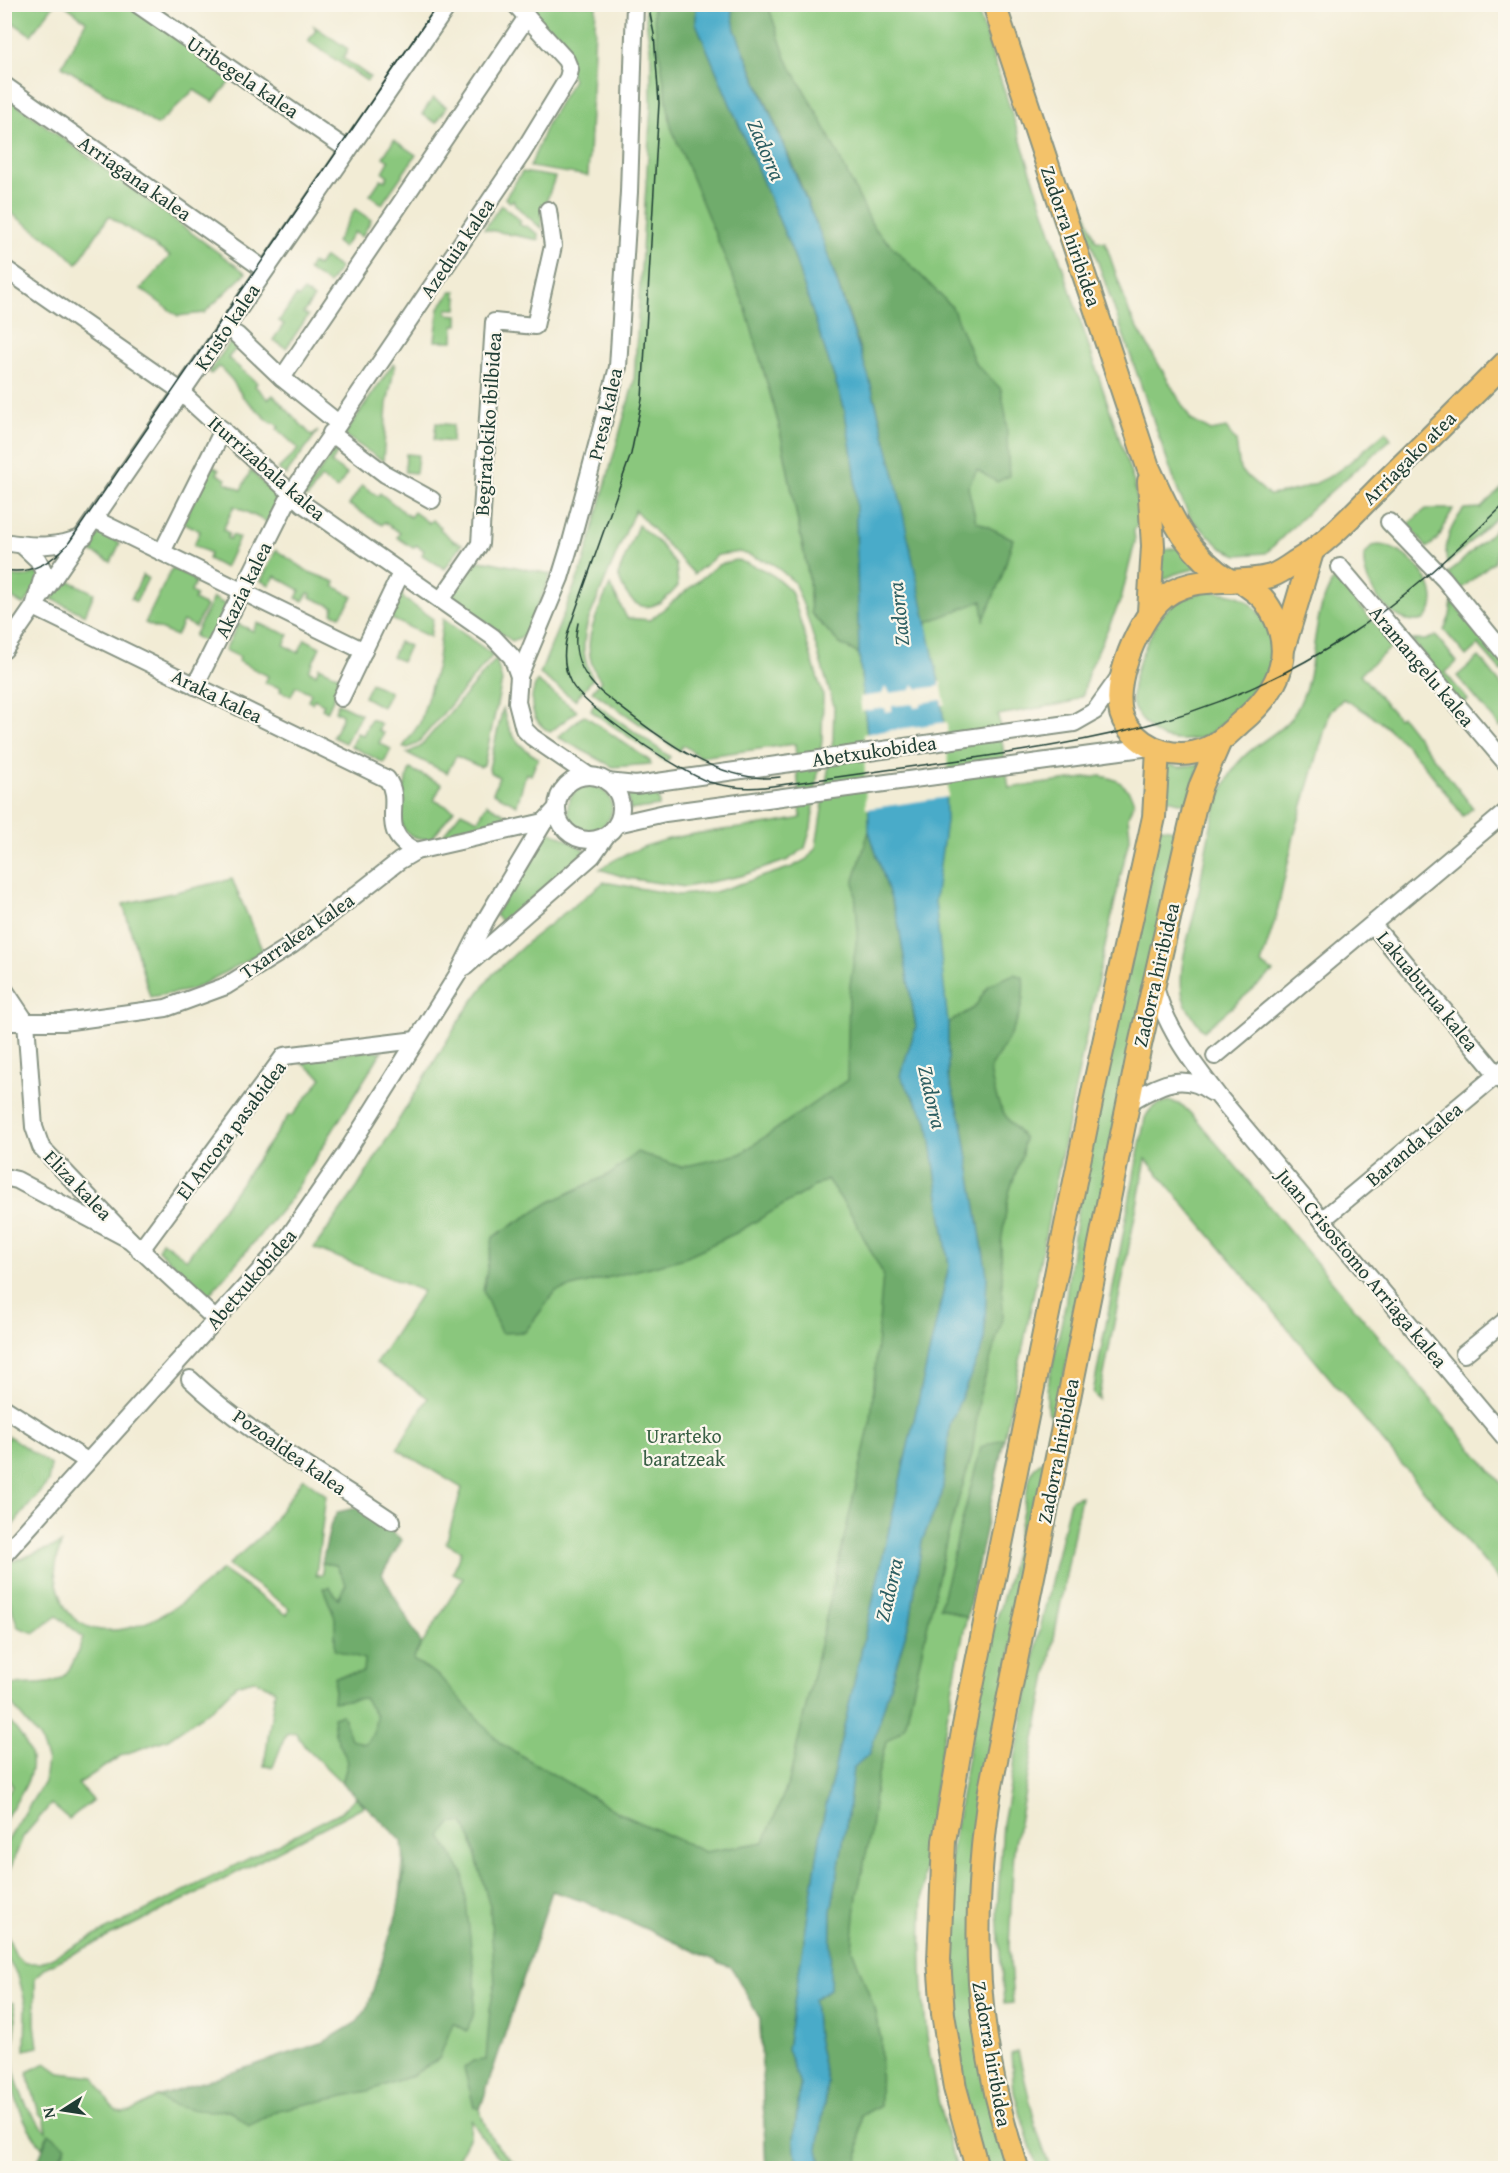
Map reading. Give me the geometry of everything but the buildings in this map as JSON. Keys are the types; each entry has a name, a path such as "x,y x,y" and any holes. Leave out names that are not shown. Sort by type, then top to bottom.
{"main road":[{"name":"Zadorra hiribidea","path":"994,4 1148,467 1177,526 1192,549 1201,560 1264,600 1281,634 1283,651 1280,675 1260,707 1220,741 1189,753 1154,748 1125,724 1119,700 1120,675 1149,612 1153,537 1148,467"},
{"name":"Arriagako atea","path":"1235,581 1272,576 1312,552 1506,362"},
{"name":"Arriagako atea","path":"1283,651 1312,552"},
{"name":"Zadorra hiribidea","path":"1149,612 1166,596 1182,587 1208,581 1235,581"},
{"name":"Zadorra hiribidea","path":"1017,2169 1005,2131 984,2030 977,1974 980,1855 990,1791 1154,981 1194,809 1201,785 1220,741"},
{"name":"Zadorra hiribidea","path":"977,2169 955,2088 943,2013 939,1949 944,1841 964,1725 1092,1094 1154,817 1154,748"}],"street":[{"name":"Uribegela kalea","path":"137,4 348,150"},
{"name":"Kristo kalea","path":"4,650 85,536 449,4"},
{"name":"Azeduia kalea","path":"291,494 521,155 568,78 570,70 566,60 515,4"},
{"name":"Presa kalea","path":"589,776 546,748 524,729 517,702 519,676 566,560 618,367 630,169 635,4"},
{"path":"282,378 527,18"},
{"name":"Arriagana kalea","path":"4,85 265,270"},
{"name":"Begiratokiko ibilbidea","path":"441,600 480,544 494,322 535,326 554,246 548,210"},
{"name":"Iturrizabala kalea","path":"4,267 181,393 291,494 498,642 512,657 519,676"},
{"path":"237,335 385,474 432,500"},
{"path":"163,550 223,430"},
{"name":"Akazia kalea","path":"195,686 291,494"},
{"path":"96,520 163,550 364,651"},
{"path":"1389,522 1444,579 1506,655"},
{"path":"4,542 23,546 68,544 85,536"},
{"path":"23,546 38,560 44,572 34,607"},
{"name":"Aramangelu kalea","path":"1340,567 1506,763"},
{"path":"342,698 401,573"},
{"name":"Araka kalea","path":"34,607 387,779 392,785 391,819 396,833 405,845 416,851"},
{"name":"Abetxukobidea","path":"607,782 636,785 1074,723 1086,718 1102,702 1120,675"},
{"name":"Abetxukobidea","path":"458,974 592,856 612,830 665,813 1021,763 1154,748"},
{"path":"589,776 607,782 620,800 620,816 612,830 592,840 573,836 561,823 557,808 565,788 578,778 589,776"},
{"name":"Abetxukobidea","path":"4,1555 276,1253 311,1207 458,974 486,919 544,822 557,808"},
{"path":"1215,1056 1506,812"},
{"name":"Txarrakea kalea","path":"4,1022 63,1022 166,1008 226,986 292,945 399,861 416,851 544,822"},
{"name":"Lakuaburua kalea","path":"1373,925 1502,1076"},
{"name":"Juan Crisostomo Arriaga kalea","path":"1154,981 1166,1021 1219,1097 1506,1439"},
{"name":"Eliza kalea","path":"4,988 26,1022 34,1127 41,1147 135,1245"},
{"name":"El Ancora pasabidea","path":"135,1245 284,1056 416,1040"},
{"name":"Baranda kalea","path":"1322,1220 1502,1076"},
{"name":"Juan Crisostomo Arriaga kalea","path":"1128,1103 1160,1084 1180,1080 1204,1086 1219,1097"},
{"path":"4,1178 17,1180 135,1245 216,1320"},
{"path":"1464,1354 1506,1320"},
{"name":"Pozoaldea kalea","path":"190,1379 208,1396 306,1466 392,1521"},
{"path":"4,1408 87,1461"}],"green space":[{"path":"129,4 237,73 213,102 194,90 157,125 62,66 86,21 65,5"},
{"path":"4,5 54,5 31,35 5,17"},
{"path":"525,5 596,5 588,176 530,167 548,122 573,80 558,39"},
{"name":"Urarteko baratzeak","path":"644,5 652,5 658,35 746,309 779,425 809,579 811,613 840,644 859,654 867,734 939,682 916,585 731,5 976,5 1134,483 1141,520 1134,530 1135,542 1121,599 1088,673 1083,695 1068,703 998,715 1009,788 1100,776 1121,783 1134,801 1128,817 1130,835 1084,1045 963,1636 944,1735 926,1859 922,1920 922,1980 928,2042 939,2104 957,2168 766,2168 760,2019 732,1968 589,1903 552,1891 480,2109 495,2143 522,2168 514,2167 499,2157 471,2120 470,2136 453,2168 114,2168 75,2153 85,2164 102,2168 54,2168 65,2149 47,2136 42,2147 29,2129 15,2095 10,2072 12,2022 10,2010 5,2006 5,2001 13,2003 15,2010 13,2059 16,2080 28,2107 46,2131 45,2118 39,2113 27,2072 46,2063 60,2073 95,2077 113,2107 126,2112 157,2097 168,2104 362,2046 398,1916 405,1842 393,1823 343,1780 342,1783 305,1747 295,1732 286,1734 273,1767 264,1766 275,1690 254,1680 236,1685 214,1707 168,1739 122,1755 78,1784 93,1800 69,1819 51,1804 23,1837 9,1872 5,1930 5,1845 44,1782 47,1759 40,1739 5,1696 5,1685 47,1683 64,1676 77,1655 83,1637 57,1616 34,1633 18,1627 9,1598 5,1569 11,1562 61,1544 55,1573 63,1602 69,1613 78,1621 101,1630 118,1630 151,1620 181,1603 222,1570 287,1615 289,1608 228,1565 266,1531 303,1478 326,1495 316,1575 323,1574 322,1563 336,1565 413,1659 463,1578 453,1573 461,1551 446,1543 462,1488 397,1449 428,1398 376,1363 423,1291 314,1248 357,1188 464,1013 492,975 531,939 604,882 678,895 715,892 792,867 807,859 816,847 833,739 834,706 805,610 794,582 773,564 740,552 718,555 694,574 635,510 588,621 584,651 593,679 575,700 540,674 584,562 634,381 651,105 651,57"},
{"path":"652,5 696,5 696,23 793,253 844,407 855,472 859,654 840,644 811,613 809,578 779,425 746,309 671,127"},
{"path":"731,5 768,5 786,58 822,122 874,228 952,307 975,363 1001,389 1006,416 1009,476 997,482 977,470 968,487 976,521 1013,539 1001,579 984,619 982,601 925,623 885,439 855,334 808,202 735,30"},
{"path":"314,26 348,49 343,58 370,77 367,81 308,41 316,30"},
{"path":"4,95 246,273 204,313 178,316 141,289 170,256 109,216 77,264 62,249 5,209"},
{"path":"433,98 447,107 436,123 422,114"},
{"path":"394,140 416,155 382,204 370,195 381,179 385,181 388,176 383,172 389,161 383,157"},
{"path":"522,172 555,177 542,214 542,229 516,206 513,200 510,202 505,198"},
{"path":"501,205 521,221 519,224 538,234 539,240 484,229"},
{"path":"1084,206 1096,241 1105,242 1130,315 1191,420 1211,431 1226,428 1236,441 1240,470 1269,495 1306,487 1334,474 1386,431 1391,439 1313,507 1266,553 1238,555 1222,548 1191,519 1179,494 1079,208"},
{"path":"355,209 371,220 362,237 354,232 343,248 336,242"},
{"path":"324,257 340,268 329,284 308,270 312,263 318,266"},
{"path":"304,291 314,298 303,313 308,316 286,348 273,340 284,324 279,321 296,296 298,298"},
{"path":"451,292 456,292 456,298 458,298 457,309 447,309 447,314 458,315 458,325 454,325 453,341 435,341 439,308"},
{"path":"233,338 240,344 228,358 257,383 255,386 268,399 273,395 312,436 318,431 286,475 278,469 299,449 277,429 279,427 271,423 243,397 219,366 211,374 209,372"},
{"path":"393,364 395,365 387,404 383,461 344,435"},
{"path":"436,423 453,425 452,442 434,440"},
{"path":"338,444 341,447 331,463 347,474 337,489 321,478 307,498 303,496"},
{"path":"406,454 418,455 416,473 405,472"},
{"path":"211,465 219,470 217,474 226,479 225,482 241,490 251,470 278,500 269,523 234,506 223,530 229,533 227,538 230,539 232,535 239,538 225,568 208,559 210,553 194,545 200,531 183,522"},
{"path":"1505,484 1505,509 1447,564 1447,541 1459,515 1464,509 1481,508"},
{"path":"362,485 378,496 380,493 410,517 414,512 429,523 432,520 454,541 462,544 445,569 422,555 424,550 416,545 413,548 397,537 400,533 384,522 382,525 349,505"},
{"path":"1426,509 1453,509 1438,539 1427,548 1408,524"},
{"path":"1505,520 1504,531 1494,561 1461,589 1448,574"},
{"path":"638,525 660,544 676,565 678,586 669,596 651,606 636,604 623,588 618,575"},
{"path":"103,527 117,534 114,540 120,543 111,562 88,550"},
{"path":"1379,545 1402,554 1423,574 1430,585 1433,598 1431,609 1424,620 1412,621 1401,618 1390,611 1373,591 1364,567 1364,556 1372,546"},
{"path":"1181,547 1198,568 1175,574 1158,582 1161,551"},
{"path":"276,550 309,572 335,582 334,586 353,597 340,616 332,613 334,607 310,597 311,594 308,593 303,601 296,598 300,590 275,576 270,585 261,581"},
{"path":"736,560 766,571 791,591 823,695 822,740 811,828 805,848 788,860 741,876 685,887 627,878 600,869 624,855 673,838 801,818 795,744 700,757 683,745 679,751 592,691 601,681 590,657 591,633 610,585 627,618 650,620 718,565"},
{"path":"486,561 551,574 526,635 512,641 453,599 452,595 471,562"},
{"path":"172,568 196,580 191,592 196,595 194,600 206,606 195,627 183,621 176,636 145,623"},
{"path":"40,572 35,590 24,605 13,599 5,576 23,577"},
{"path":"143,575 148,578 136,602 131,599"},
{"path":"1335,577 1393,646 1360,674 1398,718 1401,716 1473,808 1463,816 1424,765 1396,735 1343,699 1330,712 1294,836 1276,917 1261,964 1273,972 1204,1031 1185,1003 1181,981 1185,949 1214,813 1228,778 1238,763 1252,749 1283,726 1296,711 1309,678 1320,611"},
{"path":"67,580 94,593 85,615 52,599"},
{"path":"401,590 403,598 433,619 430,637 385,616"},
{"path":"1204,591 1236,595 1257,611 1264,621 1271,643 1270,667 1267,677 1257,689 1209,734 1186,740 1161,737 1142,720 1133,706 1132,696 1137,670 1148,640 1161,617 1176,603"},
{"path":"213,598 228,606 209,644 194,636"},
{"path":"1452,601 1505,666 1501,671 1478,645 1466,656 1444,630 1450,616"},
{"path":"443,619 493,655 417,744 408,748 403,747 420,723 437,666"},
{"path":"257,623 289,635 284,645 298,653 305,639 320,647 309,671 316,674 319,667 343,678 327,712 322,709 324,704 314,699 312,703 308,701 311,693 296,686 291,696 280,691 281,688 265,683 268,676 238,661 240,657 225,650 238,624 253,631"},
{"path":"1436,636 1457,662 1445,673 1468,700 1462,705 1412,640 1425,640"},
{"path":"399,642 409,646 402,661 392,657"},
{"path":"1479,657 1505,689 1505,723 1500,727 1457,676"},
{"path":"496,659 502,681 484,765 480,767 456,756 447,773 407,753 420,747"},
{"path":"537,681 577,711 550,732 538,722 533,710 532,695"},
{"path":"371,683 390,692 382,707 364,697"},
{"path":"338,703 361,714 345,743 333,737 342,718 342,715 335,711"},
{"path":"594,703 670,757 666,762 591,711"},
{"path":"503,707 514,737 538,758 531,775 526,773 517,805 493,793 499,777 490,772 489,768"},
{"path":"584,715 650,761 650,764 613,767 558,737"},
{"path":"371,719 381,724 378,730 384,733 379,743 391,749 384,763 351,746 357,733 363,735"},
{"path":"1165,764 1180,767 1200,764 1188,804 1163,798"},
{"path":"410,769 442,784 434,800 454,810 431,839 417,838 407,833 402,825 401,803"},
{"path":"590,786 606,792 612,808 606,824 590,830 574,824 568,808 574,792"},
{"path":"658,791 659,806 630,810 628,795"},
{"path":"487,804 512,818 442,836 461,812 478,820"},
{"path":"1157,827 1181,831 1054,1422 1047,1409 1047,1389 1065,1306 1080,1189"},
{"path":"869,831 898,921 916,1027 900,1076 928,1121 949,1266 823,1819 787,2049 800,2085 794,2140 797,2168 766,2168 760,2019 732,1968 589,1903 552,1891 480,2109 474,2107 464,2068 473,2061 486,2060 490,2009 495,1983 490,1907 471,1839 463,1823 451,1823 441,1837 463,1874 476,1992 473,2016 467,2031 453,2023 439,2059 411,2076 368,2091 279,2110 249,2126 230,2110 192,2110 165,2102 157,2097 324,2042 357,2022 367,2009 397,1913 405,1869 402,1841 342,1783 348,1762 335,1734 333,1717 342,1714 351,1739 365,1744 374,1733 376,1716 364,1698 333,1702 335,1677 363,1672 364,1659 335,1650 335,1618 323,1588 330,1587 338,1599 346,1584 336,1565 322,1563 331,1523 338,1512 360,1507 402,1540 382,1574 421,1643 413,1660 439,1676 500,1743 619,1813 705,1852 764,1842 789,1781 871,1419 883,1274 850,1212 827,1179 736,1233 681,1259 556,1291 525,1332 501,1333 483,1291 493,1237 550,1202 612,1173 637,1152 681,1167 740,1154 847,1080 849,992 858,930 854,880"},
{"path":"551,832 585,851 504,924 495,915 543,836"},
{"path":"232,879 263,952 192,990 150,997 123,904"},
{"path":"1014,974 1023,977 1022,1003 1015,1026 990,1069 1000,1107 1024,1138 1022,1154 1009,1193 1001,1243 1003,1317 980,1394 972,1454 946,1542 905,1727 886,1742 877,1779 870,1836 857,1895 852,1949 873,2004 881,2039 880,2105 861,2116 858,2168 822,2168 818,2149 827,2083 817,2037 814,1999 830,1989 831,1911 848,1814 853,1767 870,1753 911,1616 922,1541 942,1494 950,1424 984,1344 987,1275 962,1122 948,1077 948,1023 974,1008 989,985"},
{"path":"360,1051 382,1051 289,1201 208,1296 158,1250 162,1241 187,1259 289,1115 292,1116 322,1078 301,1062"},
{"path":"1171,1101 1183,1106 1197,1120 1505,1488 1505,1587 1146,1159 1099,1400 1093,1393 1145,1118 1155,1106"},
{"path":"9,1436 51,1465 48,1482 5,1535 4,1444"},
{"path":"1004,1438 967,1618 940,1607 981,1447"},
{"path":"1046,1458 973,1861 1009,2168 984,2168 968,2107 948,1986 948,1870 986,1655 1009,1577 1030,1477 1034,1468"},
{"path":"1081,1496 1014,1849 1009,1946 1013,2003 1004,2004 997,1912 1003,1823 1038,1638 1070,1500"},
{"path":"5,1717 26,1744 31,1767 23,1790 5,1819 5,1795 13,1786 5,1775"},
{"path":"356,1797 364,1806 198,1893 48,1966 35,1978 35,2024 38,2047 25,2050 26,2006 19,1978 5,1955 5,1930 16,1956 25,1963 41,1963 341,1812"},
{"path":"1018,2051 1037,2131 1050,2168 1037,2168 1014,2092 1011,2054"},
{"path":"49,2133 66,2146 54,2168 35,2168"}],"water":[{"name":"Zadorra","path":"696,5 731,5 735,30 822,238 869,378 894,472 939,682 944,723 946,821 935,901 948,1023 948,1077 962,1122 987,1275 984,1344 950,1424 942,1494 922,1541 911,1616 870,1753 853,1768 848,1814 831,1911 830,1989 814,1999 817,2037 827,2083 818,2149 822,2168 797,2168 794,2140 800,2085 787,2049 823,1819 949,1266 928,1121 900,1076 916,1027 898,921 869,831 867,734 859,654 855,472 844,407 793,253 696,23"}],"pier":[{"path":"941,682 945,704 942,705 941,700 921,703 921,707 914,708 913,704 892,706 892,711 886,712 885,708 862,711 862,716 860,697 882,694 885,687 890,693 911,690 913,684 919,689 939,686"},
{"path":"947,722 948,797 866,809 864,734"}],"tram line":[{"path":"4,570 23,571 40,566 55,557 68,544 438,4"},
{"path":"648,4 654,34 659,103 642,399 631,454 569,629 564,657 568,677 580,694 614,723 677,766 716,784 743,788 764,787 1007,753 1109,734 1157,722 1204,707 1251,688 1298,665 1346,637 1409,591 1506,503"},
{"path":"578,623 576,644 583,670 594,686 621,708 663,738 708,764 732,773 756,777 780,777"}]}
